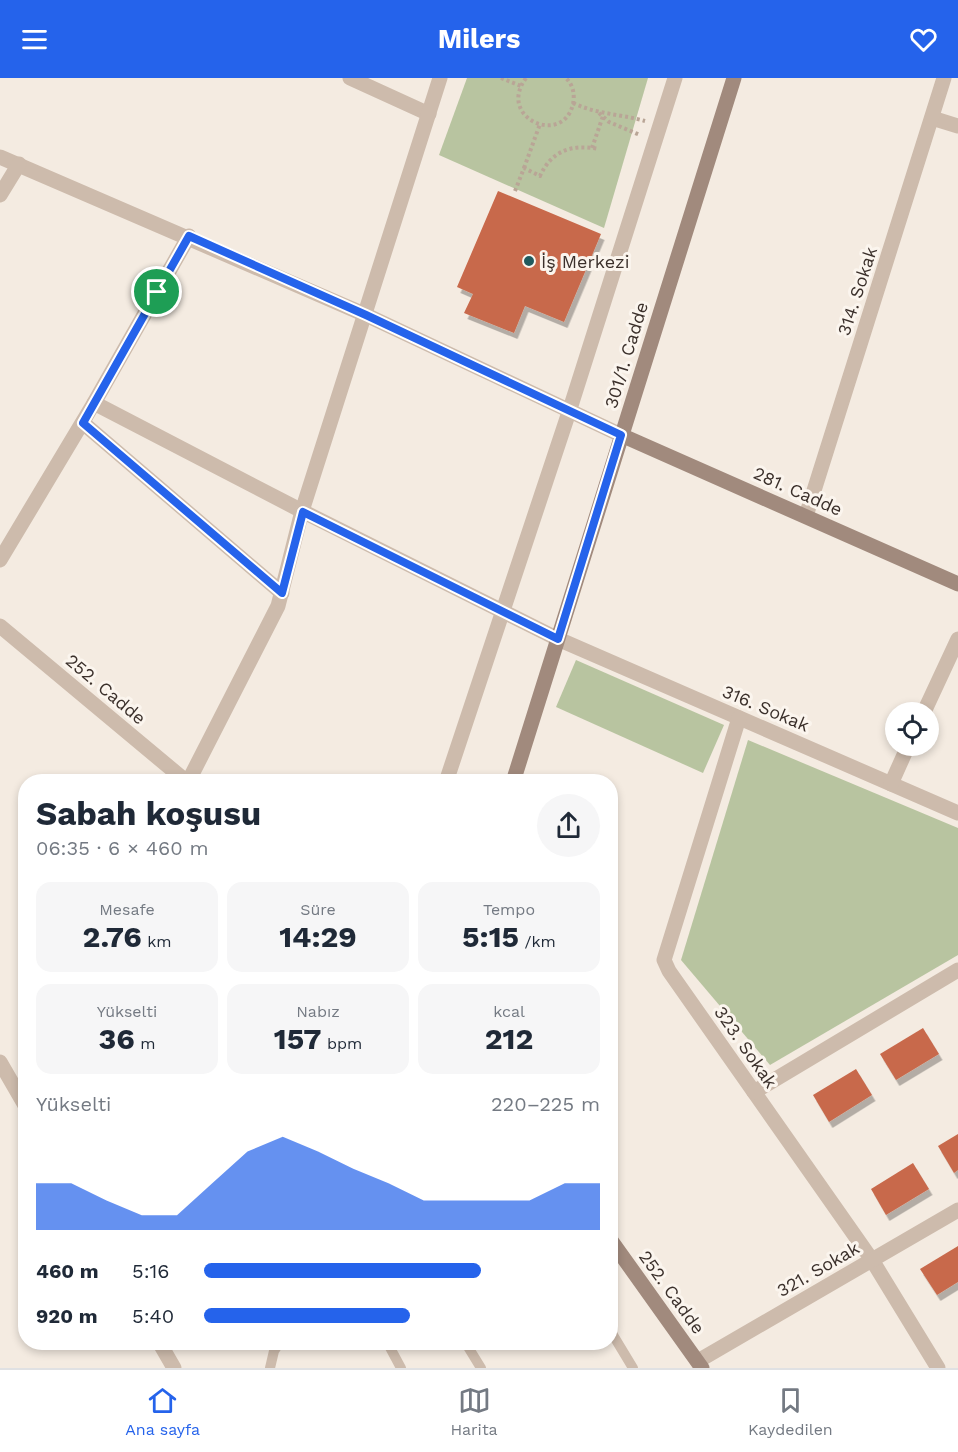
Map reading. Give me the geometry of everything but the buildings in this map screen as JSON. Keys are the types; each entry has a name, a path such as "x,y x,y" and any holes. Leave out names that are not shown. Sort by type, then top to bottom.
{"main road":[{"name":"301/1. Cadde","path":"516,774 734,78"},
{"name":"281. Cadde","path":"621,435 958,584"},
{"name":"252. Cadde","path":"618,1250 700,1364"}],"street":[{"path":"350,78 429,114"},
{"path":"192,774 262,641 282,593 303,512 440,78"},
{"path":"449,774 569,411 675,78"},
{"name":"314. Sokak","path":"806,516 944,78"},
{"path":"932,118 958,126"},
{"path":"0,157 189,236 366,315 621,435"},
{"path":"0,195 19,164"},
{"path":"0,560 83,423 189,236"},
{"name":"316. Sokak","path":"94,403 303,512 558,639 958,813"},
{"path":"83,423 282,593"},
{"name":"252. Cadde","path":"0,626 178,774"},
{"path":"929,702 958,639"},
{"name":"323. Sokak","path":"739,718 664,960 872,1260 938,1368"},
{"path":"891,784 904,756"},
{"path":"754,1092 958,970"},
{"path":"0,1062 18,1093"},
{"name":"321. Sokak","path":"700,1364 958,1210"},
{"path":"164,1350 174,1368"}],"lane":[{"path":"618,1343 633,1368"},
{"path":"270,1368 275,1350"},
{"path":"391,1350 401,1368"},
{"path":"470,1350 481,1368"}],"path":[{"path":"501,78 521,86"},
{"path":"526,78 521,86 518,101 521,110 526,117 540,124 551,125 567,116 573,103 573,90 566,78"},
{"path":"573,103 601,114 626,130 657,133"},
{"path":"601,114 619,114 657,133"},
{"path":"592,148 601,114"},
{"path":"515,191 540,124"},
{"path":"524,168 540,176 545,166 561,151 576,146 599,149"}],"green space":[{"path":"467,78 648,78 604,228 439,155"},
{"path":"576,660 724,725 703,773 556,707"},
{"path":"748,740 958,828 958,955 770,1065 681,960"}],"place":[{"name":"İş Merkezi","path":"529,261"}],"route":[{"path":"189,236 366,315 621,435 558,639 303,512 282,593 83,423 157,292 189,236"}]}
